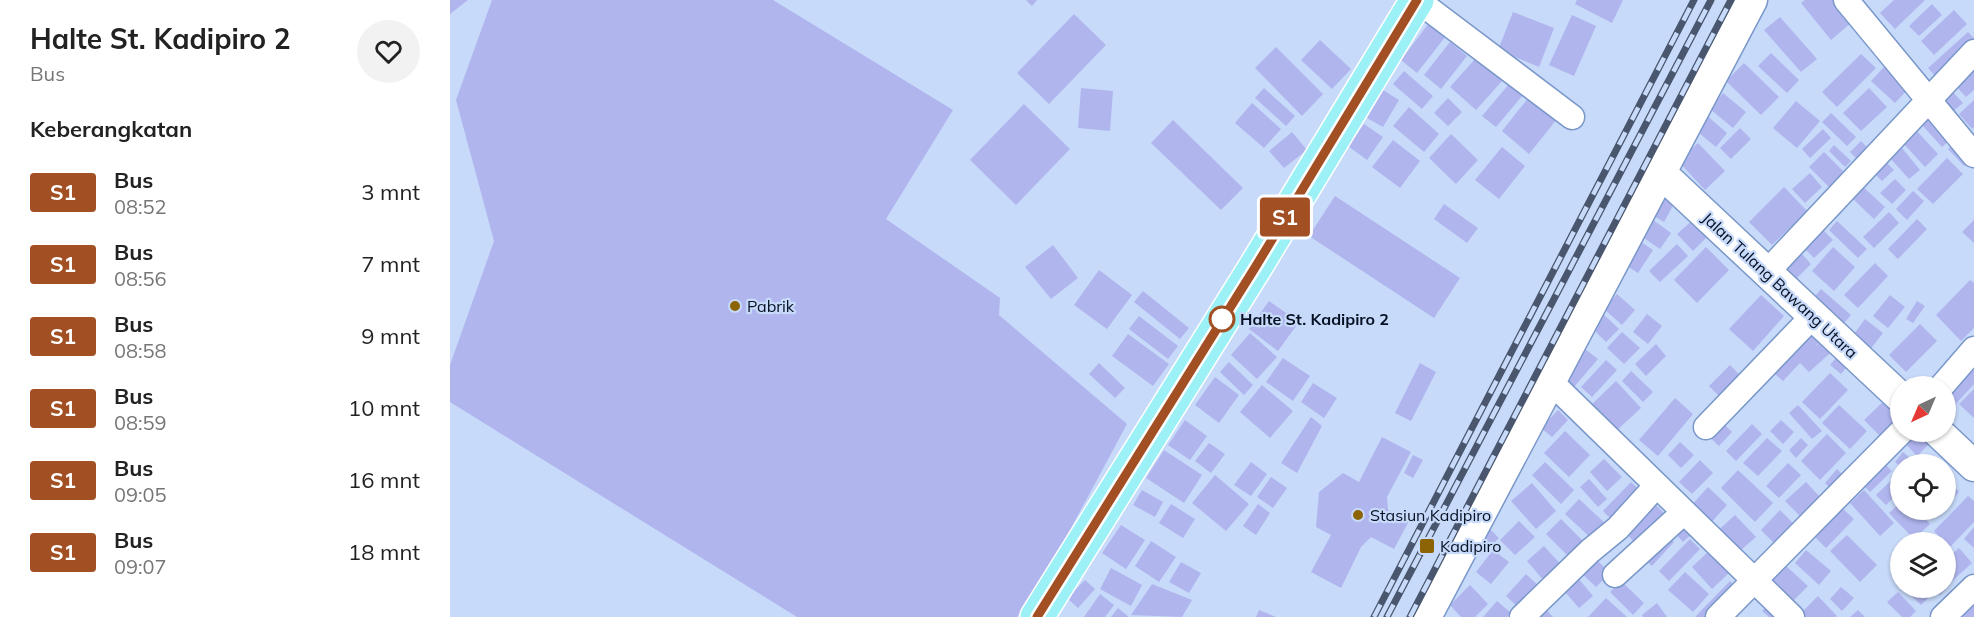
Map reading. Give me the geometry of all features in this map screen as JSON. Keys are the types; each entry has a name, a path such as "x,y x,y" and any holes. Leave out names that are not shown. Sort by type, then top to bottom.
{"main road":[{"path":"1037,617 1256,266 1417,0"}],"street":[{"path":"1417,0 1572,117"},
{"path":"1434,613 1550,381 1752,0"},
{"path":"1846,0 1974,155"},
{"path":"1766,273 1974,52"},
{"name":"Jalan Tulang Bawang Utara","path":"1660,172 1890,388"},
{"path":"1706,428 1813,316"},
{"path":"1951,376 1974,349"},
{"path":"1550,381 1792,617"},
{"path":"1718,617 1891,442"},
{"path":"1949,442 1974,466"},
{"path":"1522,617 1590,551 1618,528 1656,486"},
{"path":"1615,575 1683,513"},
{"path":"1943,617 1974,587"}],"building":[{"path":"450,0 468,0 450,14"},
{"name":"Pabrik","path":"492,0 773,0 953,110 886,219 1000,298 999,315 1127,424 1063,543 1017,617 797,617 450,402 450,365 494,241 456,100"},
{"path":"1026,0 1037,0 1032,6"},
{"path":"1577,0 1623,0 1612,23 1575,4"},
{"path":"1805,0 1834,0 1852,22 1831,40 1801,3"},
{"path":"1894,0 1925,0 1895,29 1880,13"},
{"path":"1932,4 1942,15 1919,36 1909,26"},
{"path":"1954,10 1967,24 1934,55 1921,41"},
{"path":"1513,12 1554,28 1539,67 1498,50"},
{"path":"1074,14 1106,45 1049,104 1017,73"},
{"path":"1572,15 1596,26 1574,76 1549,65"},
{"path":"1780,17 1817,59 1801,72 1764,30"},
{"path":"1429,23 1446,36 1417,73 1401,60"},
{"path":"1968,32 1974,38 1974,43 1937,78 1928,68"},
{"path":"1320,40 1351,69 1332,89 1301,60"},
{"path":"1450,42 1467,56 1441,89 1424,75"},
{"path":"1276,47 1323,94 1302,116 1255,68"},
{"path":"1771,53 1799,80 1787,93 1758,66"},
{"path":"1861,54 1876,68 1837,107 1822,92"},
{"path":"1476,58 1502,81 1476,110 1450,87"},
{"path":"1744,63 1779,97 1761,115 1726,81"},
{"path":"1885,66 1909,88 1895,103 1871,81"},
{"path":"1974,69 1974,90 1966,97 1955,85"},
{"path":"1404,71 1433,96 1422,109 1393,84"},
{"path":"1509,84 1523,95 1496,127 1482,116"},
{"path":"1081,88 1113,91 1110,131 1078,128"},
{"path":"1264,88 1295,116 1286,126 1255,98"},
{"path":"1869,88 1887,107 1861,131 1843,113"},
{"path":"1383,90 1399,100 1383,127 1367,118"},
{"path":"1951,90 1963,103 1951,113 1940,101"},
{"path":"1533,92 1561,114 1529,154 1502,131"},
{"path":"1723,93 1746,112 1733,128 1710,109"},
{"path":"1448,98 1462,112 1448,126 1434,113"},
{"path":"1974,100 1974,127 1972,129 1959,114"},
{"path":"1796,101 1820,121 1797,148 1773,128"},
{"path":"1252,103 1281,129 1264,148 1235,123"},
{"path":"1024,104 1070,149 1016,205 970,160"},
{"path":"1409,107 1439,134 1424,152 1393,126"},
{"path":"1831,113 1856,137 1847,146 1822,122"},
{"path":"1705,114 1727,133 1716,147 1693,128"},
{"path":"1932,116 1952,138 1942,147 1922,125"},
{"path":"1173,120 1243,188 1221,210 1151,143"},
{"path":"1364,124 1383,137 1367,160 1348,146"},
{"path":"1740,128 1751,139 1731,159 1720,148"},
{"path":"1823,129 1831,138 1810,158 1802,149"},
{"path":"1915,129 1938,154 1925,167 1902,142"},
{"path":"1292,132 1307,150 1284,168 1269,151"},
{"path":"1451,134 1478,160 1456,184 1429,158"},
{"path":"1393,140 1420,161 1400,188 1372,167"},
{"path":"1861,141 1871,151 1860,162 1850,152"},
{"path":"1955,142 1972,159 1964,166 1948,149"},
{"path":"1698,143 1725,171 1705,190 1678,161"},
{"path":"1834,145 1851,161 1845,167 1829,151"},
{"path":"1502,147 1525,166 1499,199 1475,180"},
{"path":"1902,148 1920,170 1909,179 1890,158"},
{"path":"1824,152 1847,175 1832,190 1809,167"},
{"path":"1947,158 1963,174 1933,204 1917,189"},
{"path":"1885,161 1894,170 1882,181 1873,172"},
{"path":"1810,173 1822,187 1805,203 1792,189"},
{"path":"1895,179 1906,190 1892,204 1880,193"},
{"path":"1862,186 1885,207 1874,219 1851,197"},
{"path":"1784,187 1807,211 1772,245 1749,222"},
{"path":"1913,191 1924,201 1907,220 1896,209"},
{"path":"1335,196 1460,278 1434,318 1309,236"},
{"path":"1661,197 1674,204 1664,222 1652,215"},
{"path":"1444,204 1478,228 1467,243 1434,219"},
{"path":"1889,212 1899,223 1874,248 1863,237"},
{"path":"1649,217 1671,233 1660,249 1638,234"},
{"path":"1696,217 1711,233 1693,251 1677,234"},
{"path":"1917,219 1927,229 1898,259 1888,249"},
{"path":"1974,220 1974,243 1962,232"},
{"path":"1837,221 1867,249 1858,258 1829,230"},
{"path":"1821,228 1833,240 1814,258 1802,246"},
{"path":"1637,239 1653,250 1638,273 1622,263"},
{"path":"1677,244 1688,256 1660,282 1649,271"},
{"path":"1053,245 1078,278 1051,299 1025,267"},
{"path":"1706,247 1729,270 1697,303 1674,280"},
{"path":"1833,247 1855,267 1834,291 1812,271"},
{"path":"1800,252 1811,264 1791,284 1780,271"},
{"path":"1875,263 1888,276 1858,308 1844,295"},
{"path":"1099,270 1132,295 1107,329 1074,305"},
{"path":"1970,280 1974,283 1974,328 1961,341 1936,315"},
{"path":"1821,289 1851,315 1840,328 1810,302"},
{"path":"1143,291 1189,328 1180,339 1134,302"},
{"path":"1617,294 1635,310 1622,325 1604,309"},
{"path":"1761,295 1784,316 1753,351 1729,329"},
{"path":"1890,295 1905,307 1888,328 1873,316"},
{"path":"1269,301 1299,322 1278,351 1249,329"},
{"path":"1917,301 1925,306 1913,323 1906,319"},
{"path":"1601,312 1619,329 1606,342 1589,325"},
{"path":"1647,314 1662,326 1648,344 1633,332"},
{"path":"1139,316 1178,346 1168,359 1129,329"},
{"path":"1865,319 1883,333 1869,351 1852,337"},
{"path":"1807,323 1822,338 1814,348 1826,336 1837,347 1809,372 1800,363 1783,381 1767,367"},
{"path":"1920,324 1937,341 1906,372 1889,355"},
{"path":"1622,332 1640,348 1624,364 1607,348"},
{"path":"1250,333 1277,357 1257,379 1231,355"},
{"path":"1128,334 1169,364 1153,386 1112,356"},
{"path":"1656,344 1666,356 1646,376 1635,364"},
{"path":"1585,349 1598,359 1574,387 1562,377"},
{"path":"1840,353 1851,362 1841,374 1830,365"},
{"path":"1283,358 1310,376 1293,401 1266,382"},
{"path":"1606,360 1617,370 1592,397 1581,387"},
{"path":"1229,362 1253,385 1244,395 1220,372"},
{"path":"1099,363 1125,388 1115,398 1089,374"},
{"path":"1420,363 1436,372 1411,421 1395,413"},
{"path":"1730,365 1743,378 1722,399 1709,386"},
{"path":"1970,367 1974,371 1974,384 1956,404 1956,383"},
{"path":"1631,371 1653,392 1643,402 1622,381"},
{"path":"1830,373 1848,390 1820,419 1802,402"},
{"path":"1215,377 1239,395 1219,423 1195,405"},
{"path":"1616,381 1641,408 1615,432 1590,406"},
{"path":"1313,383 1337,398 1324,418 1301,402"},
{"path":"1262,385 1293,411 1270,438 1240,412"},
{"path":"1974,389 1974,418 1959,404"},
{"path":"1675,398 1693,414 1658,456 1639,440"},
{"path":"1884,401 1890,407 1890,428 1881,437 1864,420"},
{"path":"1798,405 1822,431 1812,439 1789,413"},
{"path":"1839,405 1867,431 1850,449 1822,423"},
{"path":"1558,410 1568,420 1552,437 1541,428"},
{"path":"1311,417 1322,426 1297,473 1281,463"},
{"path":"1185,420 1207,436 1190,460 1168,445"},
{"path":"1781,420 1794,432 1783,444 1770,431"},
{"path":"1721,421 1732,432 1719,446 1707,435"},
{"path":"1752,424 1762,434 1736,461 1726,451"},
{"path":"1565,431 1590,455 1569,477 1544,453"},
{"path":"1827,434 1846,453 1820,480 1801,461"},
{"name":"Stasiun Kadipiro","path":"1382,437 1411,452 1387,497 1388,510 1409,521 1394,549 1371,537 1361,547 1341,588 1311,572 1331,535 1316,527 1319,492 1343,473 1359,482"},
{"path":"1767,438 1782,451 1758,476 1743,463"},
{"path":"1801,438 1808,445 1796,458 1789,450"},
{"path":"1680,442 1694,455 1681,468 1668,455"},
{"path":"1904,442 1927,442 1929,444 1919,454 1915,454"},
{"path":"1209,443 1225,454 1211,473 1195,461"},
{"path":"1164,450 1202,475 1184,503 1146,478"},
{"path":"1413,455 1423,460 1413,478 1404,473"},
{"path":"1604,459 1622,477 1607,491 1590,472"},
{"path":"1700,460 1713,473 1692,494 1679,482"},
{"path":"1251,462 1267,474 1251,496 1234,485"},
{"path":"1545,462 1574,490 1561,504 1532,475"},
{"path":"1788,463 1801,475 1779,498 1766,486"},
{"path":"1884,463 1890,469 1890,473 1870,492 1862,484"},
{"path":"1837,469 1842,474 1829,487 1825,483"},
{"path":"1738,470 1773,503 1755,522 1721,488"},
{"path":"1215,475 1249,504 1226,531 1192,503"},
{"path":"1271,477 1287,488 1273,508 1257,497"},
{"path":"1589,479 1607,499 1598,507 1580,487"},
{"path":"1631,482 1645,495 1616,524 1603,511"},
{"path":"1806,482 1820,497 1800,516 1785,501"},
{"path":"1890,482 1890,501 1886,505 1876,495"},
{"path":"1532,483 1556,511 1536,529 1511,501"},
{"path":"1708,487 1727,505 1709,525 1690,507"},
{"path":"1142,490 1163,502 1155,517 1133,505"},
{"path":"1864,490 1894,523 1880,536 1850,503"},
{"path":"1968,496 1974,501 1974,522 1956,541 1956,532 1934,531 1945,520 1956,520 1956,508"},
{"path":"1579,499 1607,525 1593,540 1565,514"},
{"path":"1651,500 1668,517 1638,546 1621,528"},
{"path":"1171,504 1195,519 1183,538 1159,523"},
{"path":"1258,504 1270,513 1256,535 1243,526"},
{"path":"1843,509 1854,519 1826,548 1815,537"},
{"path":"1780,510 1796,526 1776,545 1761,530"},
{"path":"1735,515 1756,537 1733,557 1713,535"},
{"path":"1561,519 1584,542 1569,557 1546,534"},
{"path":"1896,520 1926,520 1930,524 1921,532 1907,532"},
{"path":"1519,521 1535,537 1515,555 1500,540"},
{"path":"1682,523 1691,535 1683,542 1673,531"},
{"path":"1121,525 1145,540 1126,569 1102,553"},
{"path":"1487,526 1499,538 1485,551 1473,538"},
{"path":"1974,527 1974,548 1964,539"},
{"path":"1664,533 1674,542 1652,566 1642,557"},
{"path":"1847,535 1877,565 1860,582 1830,551"},
{"path":"1690,539 1700,549 1669,581 1659,571"},
{"path":"1151,541 1176,557 1159,582 1135,566"},
{"path":"1544,546 1563,567 1545,582 1527,561"},
{"path":"1959,548 1972,563 1956,577 1956,551"},
{"path":"1493,550 1509,562 1491,584 1476,572"},
{"path":"1806,550 1831,571 1819,585 1795,563"},
{"path":"1709,551 1729,573 1712,589 1692,567"},
{"path":"1591,554 1610,573 1596,587 1577,569"},
{"path":"1181,562 1201,573 1189,593 1169,582"},
{"path":"1785,565 1808,586 1793,601 1771,580"},
{"path":"1111,568 1142,585 1131,606 1100,589"},
{"path":"1573,572 1593,596 1579,608 1559,585"},
{"path":"1685,572 1709,594 1693,612 1668,590"},
{"path":"1526,574 1542,589 1522,611 1506,596"},
{"path":"1085,580 1095,589 1078,608 1067,598"},
{"path":"1621,581 1644,603 1633,615 1610,592"},
{"path":"1730,581 1739,591 1714,617 1695,617"},
{"path":"1152,584 1192,600 1182,617 1131,615"},
{"path":"1470,585 1488,604 1475,617 1461,617 1450,605"},
{"path":"1841,587 1854,598 1842,611 1830,599"},
{"path":"1100,594 1114,605 1105,617 1084,617"},
{"path":"1818,596 1836,617 1805,617 1801,613"},
{"path":"1606,598 1627,617 1588,617"},
{"path":"1891,598 1904,598 1916,611 1910,617 1902,617 1887,602"},
{"path":"1914,598 1928,598 1921,605"},
{"path":"1497,601 1511,613 1507,617 1483,617"},
{"path":"1970,601 1974,605 1974,617 1955,617"},
{"path":"1657,603 1667,617 1643,617 1642,615"},
{"path":"1769,604 1783,617 1769,617 1762,611"},
{"path":"1543,606 1553,617 1531,617"},
{"path":"1118,608 1129,617 1111,617"},
{"path":"1259,610 1276,617 1256,617"},
{"path":"1858,610 1865,617 1850,617"}],"railway":[{"path":"1374,617 1694,0"},
{"path":"1387,617 1711,0"},
{"path":"1410,617 1731,0"}],"bus line":[{"name":"S1","path":"1037,617 1256,266 1417,0"}],"place":[{"name":"Pabrik","path":"735,306"},
{"name":"Halte St. Kadipiro 2","path":"1222,319"},
{"name":"Stasiun Kadipiro","path":"1358,515"},
{"name":"Kadipiro","path":"1427,546"}]}
